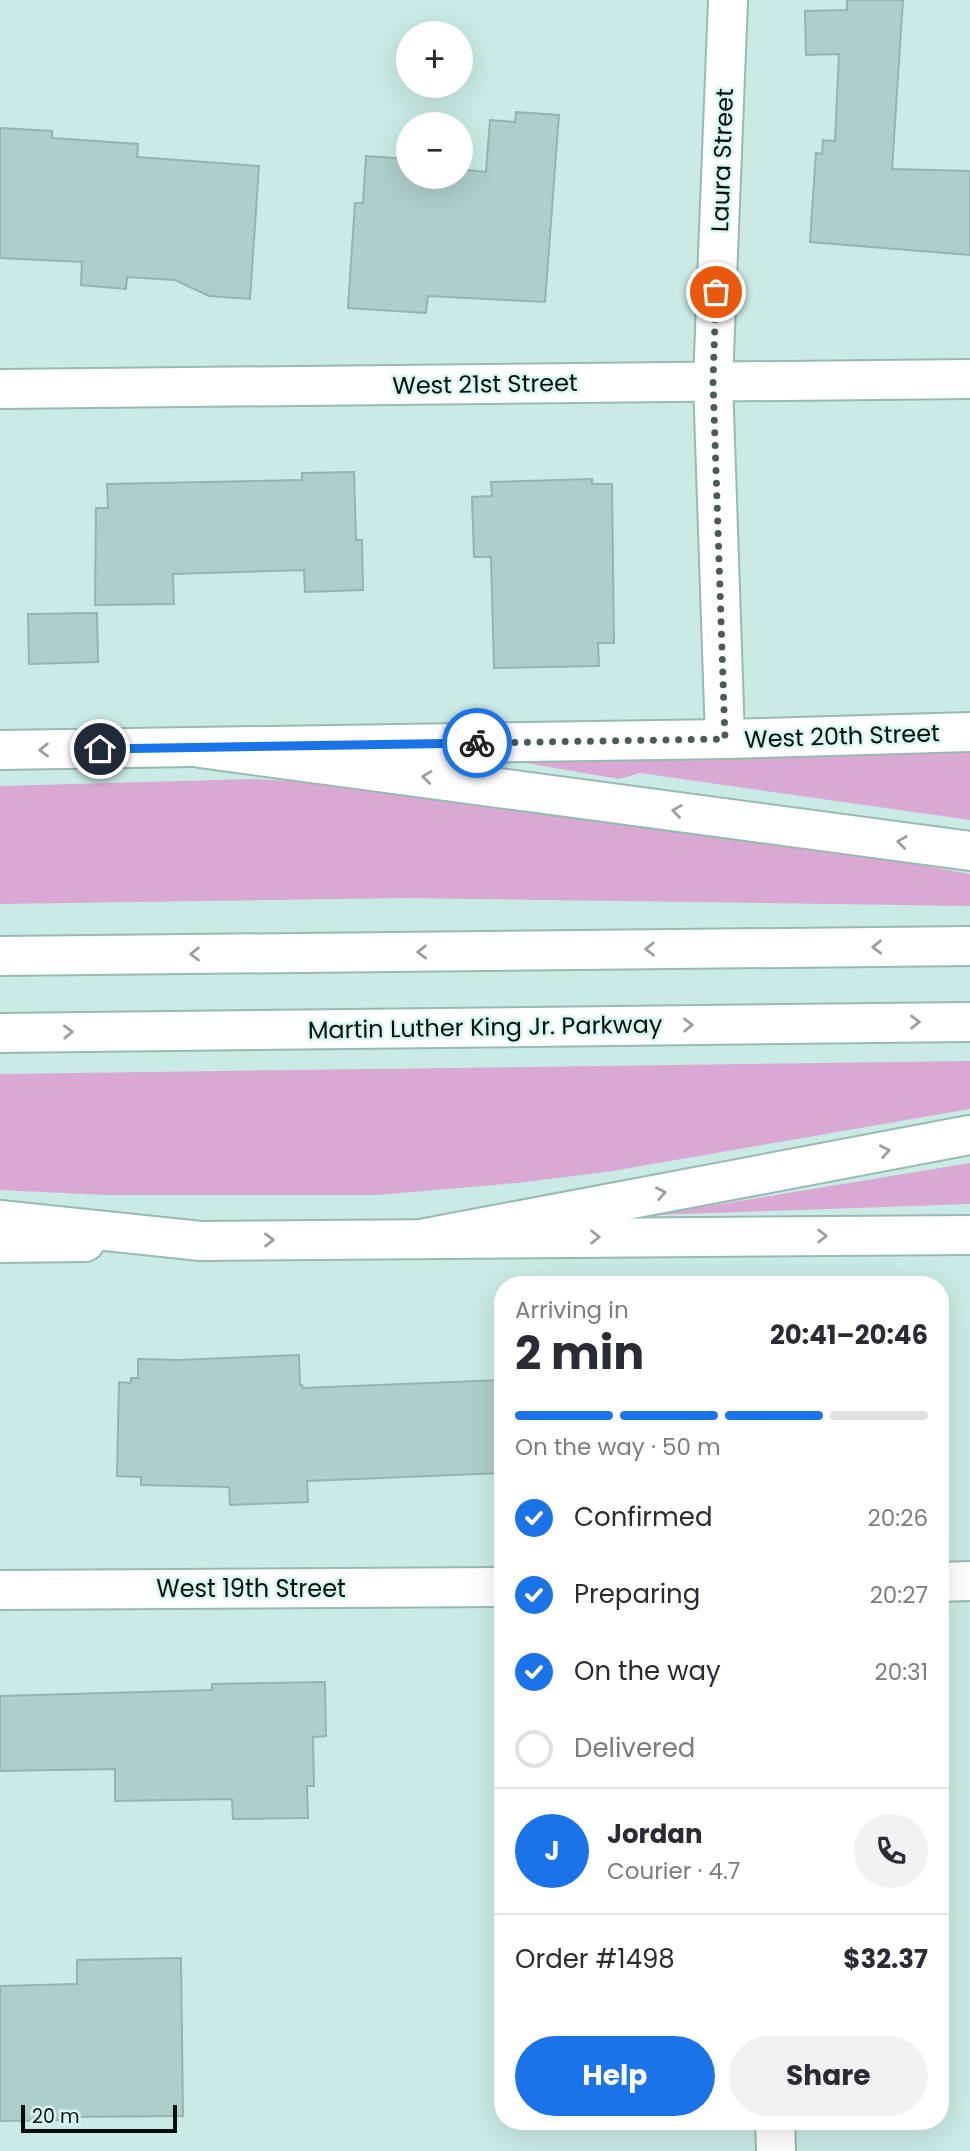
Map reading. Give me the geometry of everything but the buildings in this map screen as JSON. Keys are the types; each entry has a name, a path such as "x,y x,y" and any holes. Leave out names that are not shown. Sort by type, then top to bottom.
{"main road":[{"name":"Laura Street","path":"725,739 713,381 729,0"},
{"name":"West 21st Street","path":"0,389 970,379"},
{"name":"West 20th Street","path":"0,750 725,739 970,732"},
{"path":"200,748 970,851"},
{"path":"0,957 970,946"},
{"name":"Martin Luther King Jr. Parkway","path":"0,1033 970,1022"},
{"path":"426,1238 970,1135"},
{"path":"0,1220 201,1241"},
{"path":"0,1243 970,1235"},
{"path":"949,1582 970,1581"},
{"name":"West 19th Street","path":"0,1590 494,1587"},
{"path":"775,2130 776,2151"}],"shaded area":[{"path":"457,751 665,755 970,752 970,820 640,773 619,779"},
{"path":"254,779 393,787 774,839 970,874 970,906 407,898 0,904 0,786"},
{"path":"970,1061 970,1109 606,1172 378,1195 106,1195 0,1190 0,1074"},
{"path":"970,1163 970,1204 654,1215"}],"way so far":[{"path":"477,743 725,739 713,381 716,292"}],"route":[{"path":"100,749 477,743"}]}
